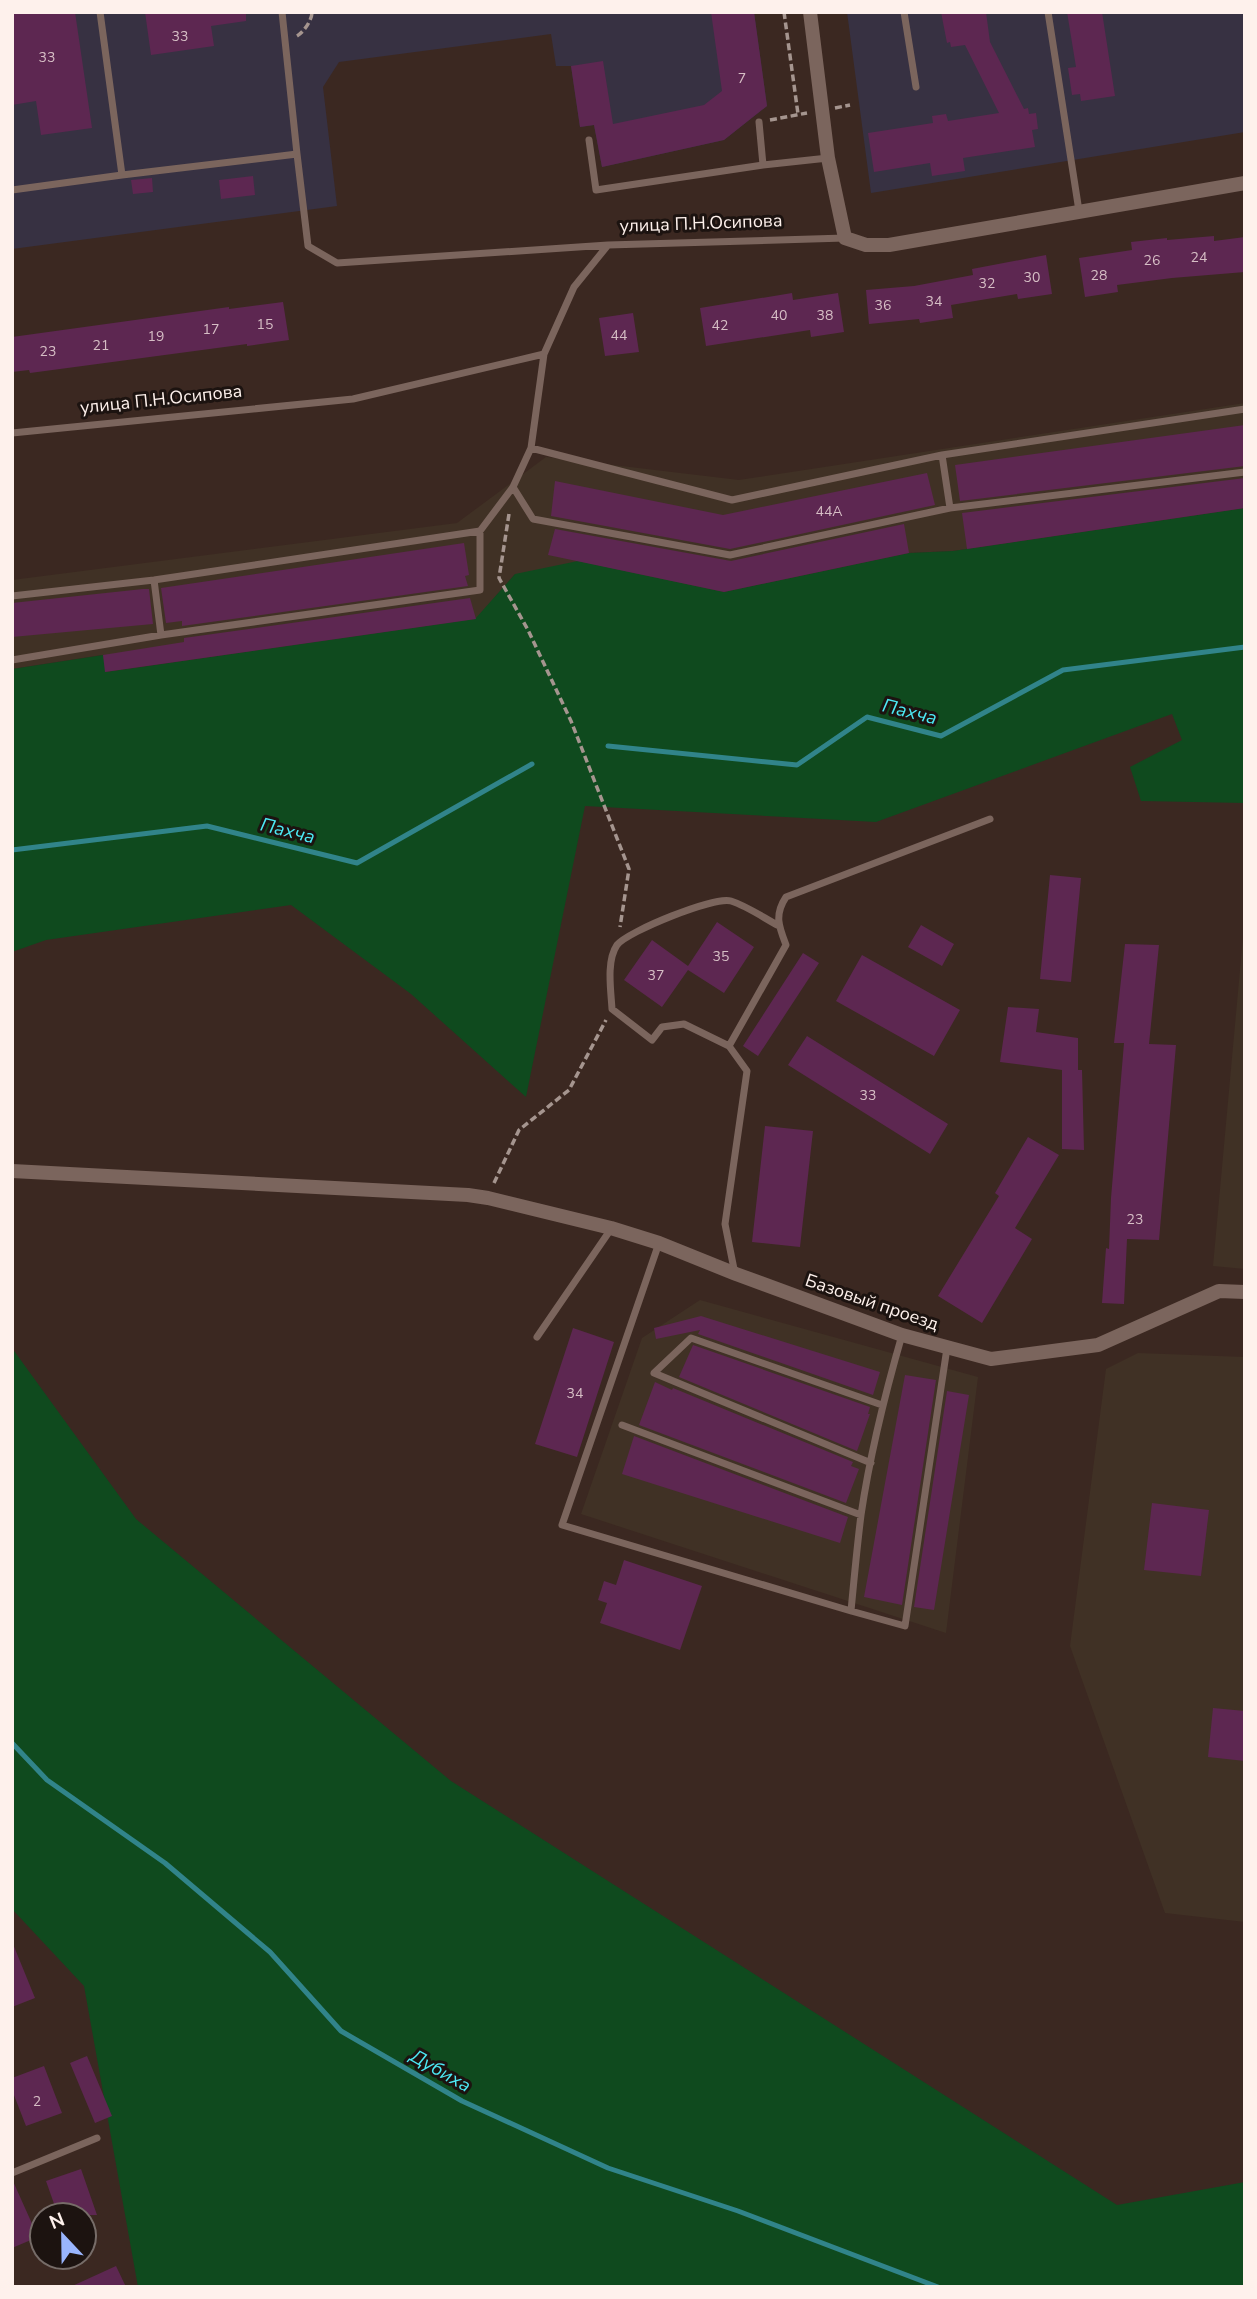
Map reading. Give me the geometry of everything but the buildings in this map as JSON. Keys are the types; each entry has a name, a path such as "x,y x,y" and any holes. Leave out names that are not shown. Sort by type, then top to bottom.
{"street":[{"path":"810,12 828,158 845,238"},
{"name":"улица П.Н.Осипова","path":"845,238 866,245 889,245 1245,183"},
{"name":"Базовый проезд","path":"12,1171 488,1198 611,1228 659,1243 902,1335 991,1359 1098,1345 1219,1291 1245,1292"}],"lane":[{"path":"100,12 122,175"},
{"path":"282,12 308,246 337,263 608,245"},
{"path":"905,12 916,87"},
{"path":"1048,12 1079,211"},
{"path":"759,122 763,165"},
{"path":"589,140 596,190 828,158"},
{"path":"12,190 297,154"},
{"name":"улица П.Н.Осипова","path":"12,433 353,399 544,354 574,287 608,245 845,238"},
{"path":"12,660 161,635 480,590 480,531 513,487 531,448 544,354"},
{"path":"531,448 732,500 942,456 1245,409"},
{"path":"942,456 950,508"},
{"path":"513,487 533,519 730,555 950,508 1245,472"},
{"path":"12,596 154,580 480,531"},
{"path":"154,580 161,635"},
{"path":"729,1046 786,945 779,926 779,907 786,897 990,819"},
{"path":"736,1274 724,1224 747,1071 729,1046 684,1024 662,1027 652,1040 612,1009 611,965 617,945 635,931 696,907 729,900 779,926"},
{"path":"537,1337 611,1228"},
{"path":"659,1243 562,1525 905,1626 947,1348"},
{"path":"851,1611 861,1515 882,1405 902,1335"},
{"path":"871,1463 654,1373 691,1338 882,1405"},
{"path":"622,1424 861,1515"},
{"path":"12,2173 97,2138"}],"path":[{"path":"286,42 302,34 312,12"},
{"path":"784,12 798,114"},
{"path":"759,122 850,106"},
{"path":"513,487 499,578 528,630 571,721 629,869 617,945"},
{"path":"488,1198 519,1130 569,1090 612,1009"}],"shaded area":[{"path":"12,12 754,12 767,106 724,140 602,167 594,125 580,127 571,66 556,66 551,34 339,62 323,87 337,206 12,249"},
{"path":"847,12 1245,12 1245,132 871,193"},
{"path":"1245,403 1245,508 953,551 909,553 724,592 515,574 476,619 105,672 102,655 12,669 12,580 457,523 546,457 739,480"},
{"path":"1245,926 1245,1269 1213,1266"},
{"path":"700,1300 978,1377 946,1633 581,1514 642,1338"},
{"path":"1138,1353 1245,1357 1245,1922 1165,1913 1070,1646 1106,1369"}],"green space":[{"path":"1245,508 1245,803 1141,801 1130,767 1182,740 1172,714 876,822 585,806 526,1097 411,994 291,905 46,940 12,952 12,669 103,655 106,672 475,619 515,574 578,561 724,592 909,553 953,551"},
{"path":"12,1348 136,1519 451,1781 1117,2205 1245,2182 1245,2287 138,2287 84,1986 12,1909"}],"waterway":[{"name":"Пахча","path":"608,746 797,765 867,717 941,736 1063,670 1245,647"},
{"name":"Пахча","path":"12,850 207,826 357,863 532,764"},
{"name":"Дубиха","path":"12,1743 47,1780 165,1863 270,1952 341,2031 462,2101 608,2168 738,2211 938,2287"}]}
